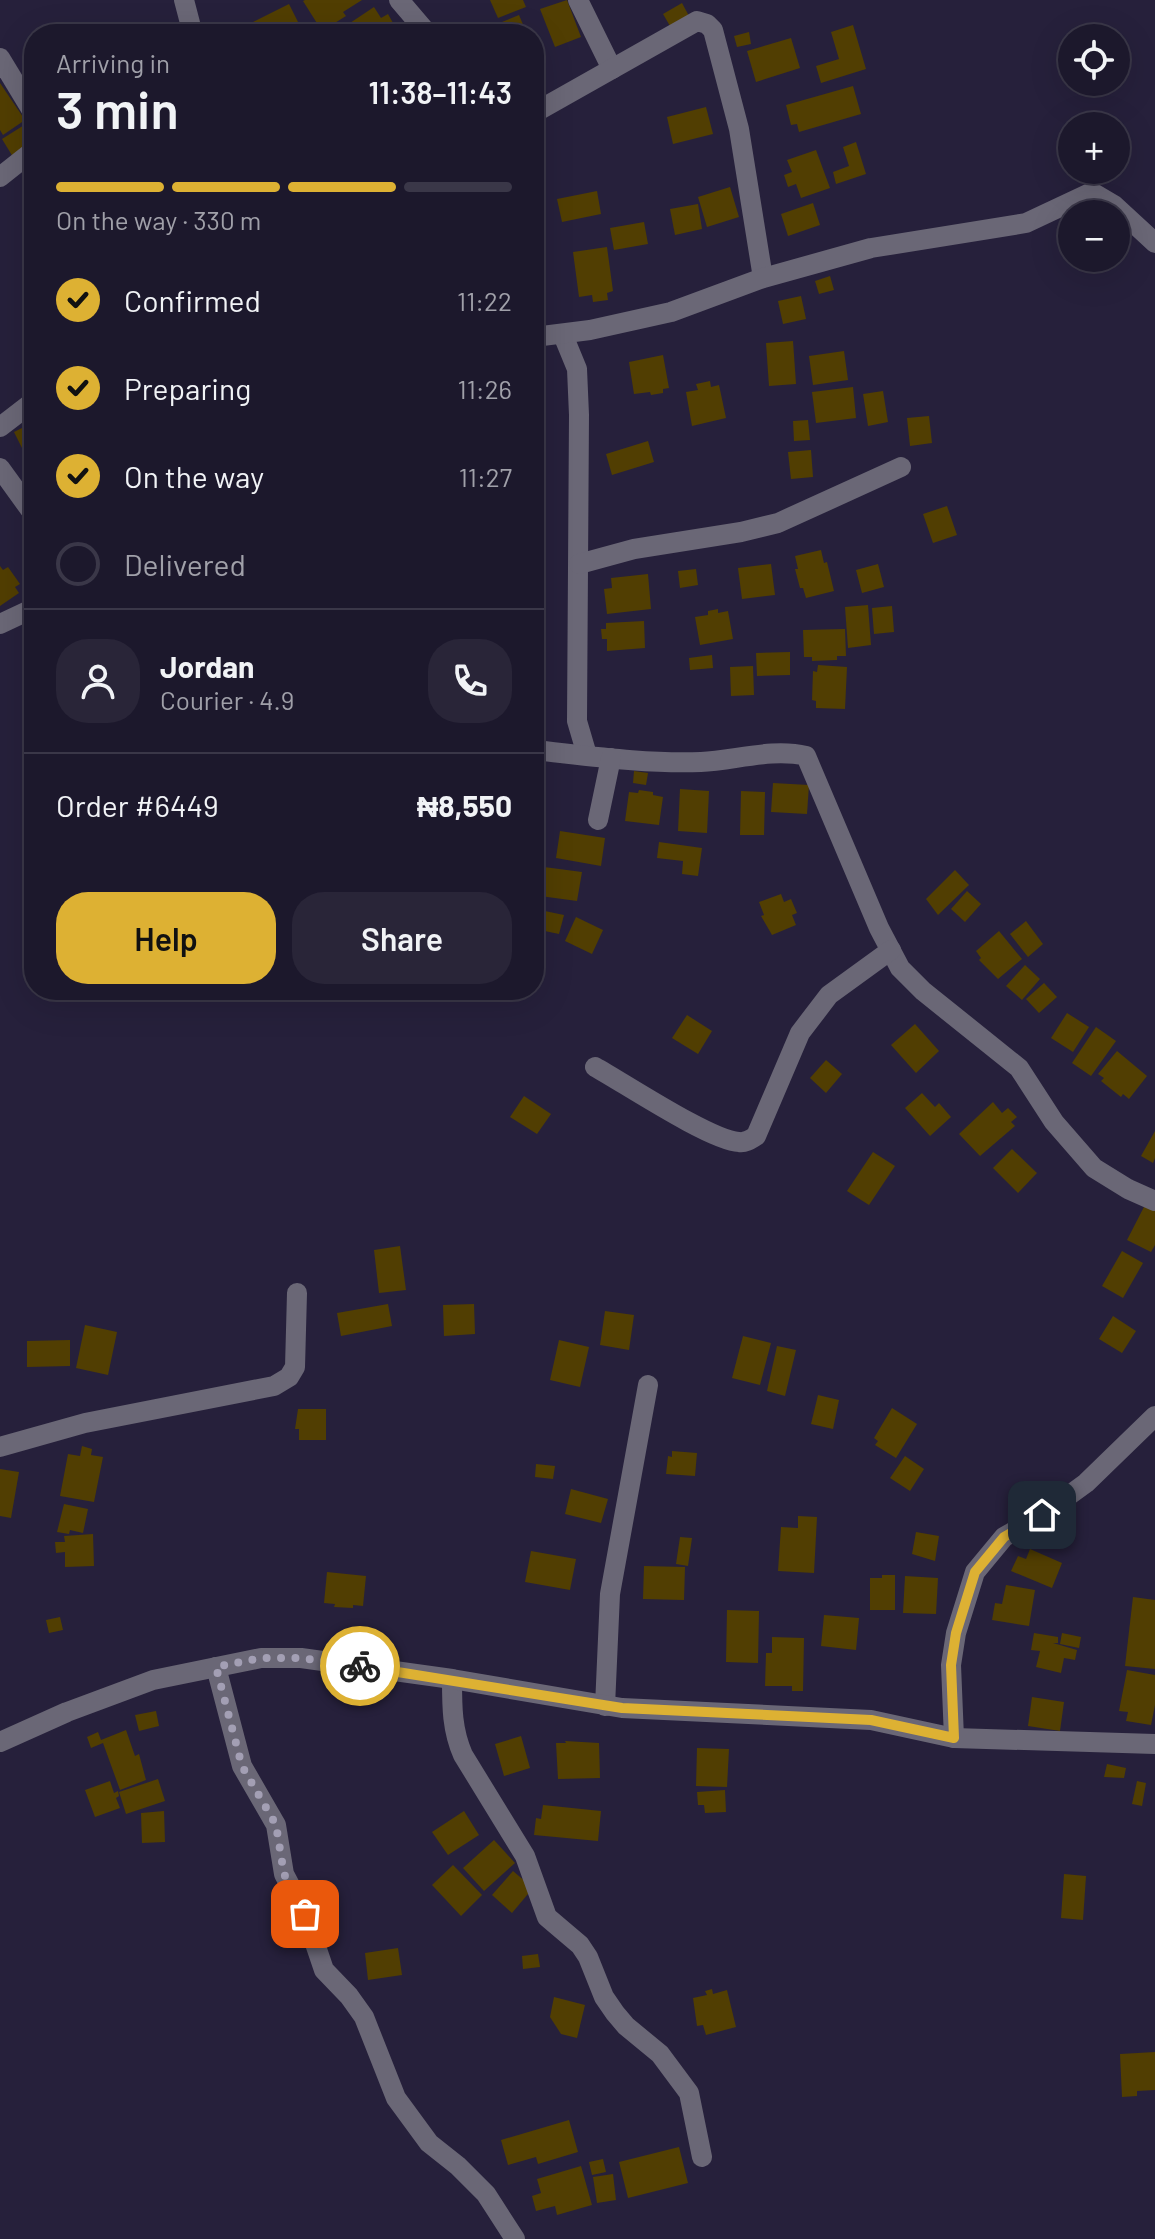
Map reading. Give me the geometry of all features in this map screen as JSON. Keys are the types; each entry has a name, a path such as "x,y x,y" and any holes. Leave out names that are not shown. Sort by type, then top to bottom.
{"street":[{"path":"184,0 190,24"},
{"path":"399,0 419,24"},
{"path":"578,0 612,69"},
{"path":"544,107 697,21 707,24 713,30 739,129 763,278"},
{"path":"0,58 24,98"},
{"path":"0,177 24,158"},
{"path":"544,336 671,312 763,278 871,248 1026,223 1092,192 1114,205 1155,243"},
{"path":"563,335 577,369 577,721 587,755"},
{"path":"0,427 24,409"},
{"path":"579,564 634,549 778,523 901,467"},
{"path":"0,468 24,501"},
{"path":"0,624 24,613"},
{"path":"544,751 702,762 791,752 806,756 900,968 923,991 1019,1068 1054,1122 1094,1168 1155,1201"},
{"path":"598,820 611,758"},
{"path":"595,1067 708,1132 738,1143 749,1141 756,1136 800,1033 829,995 891,950"},
{"path":"0,1447 85,1423 274,1386 289,1377 295,1367 297,1293"},
{"path":"605,1706 610,1594 648,1385"},
{"path":"954,1738 951,1665 956,1633 975,1572 1004,1537 1042,1515 1086,1483 1155,1416"},
{"path":"0,1742 67,1712 153,1680 261,1658 301,1658 452,1679 605,1706 871,1720 954,1738 1155,1744"},
{"path":"216,1667 242,1766 276,1825 284,1874 305,1914 324,1970 364,2017 396,2098 429,2143 486,2194 515,2239"},
{"path":"452,1679 453,1727 457,1740 463,1755 525,1856 547,1917 580,1945 604,1997 626,2026 660,2054 684,2084 689,2093 702,2157"}],"building":[{"path":"362,0 343,12 346,16 333,24 317,24 303,1"},
{"path":"490,0 523,0 526,7 498,18"},
{"path":"567,0 581,37 555,47 540,9"},
{"path":"682,3 689,16 670,26 663,14"},
{"path":"289,4 299,24 252,24"},
{"path":"374,7 381,18 388,14 393,23 392,24 348,24"},
{"path":"519,15 523,24 497,24"},
{"path":"853,25 866,69 821,83 816,66 839,59 831,32"},
{"path":"749,32 751,44 737,47 734,36"},
{"path":"791,38 800,68 756,82 747,51"},
{"path":"0,83 24,121 3,135 0,130"},
{"path":"853,86 861,114 799,132 797,124 791,125 786,105"},
{"path":"706,107 713,134 673,144 667,117"},
{"path":"24,125 24,150 13,157 2,139"},
{"path":"856,142 866,174 836,184 833,172 849,166 843,147"},
{"path":"816,150 830,188 801,198 796,184 788,187 784,175 792,172 787,160"},
{"path":"730,187 739,217 707,227 698,197"},
{"path":"597,191 601,214 562,222 557,199"},
{"path":"813,203 820,225 788,236 781,214"},
{"path":"698,204 702,229 675,235 670,209"},
{"path":"644,222 648,244 614,250 610,228"},
{"path":"607,247 613,291 607,293 608,300 593,302 592,295 579,297 573,252"},
{"path":"830,276 834,290 819,294 815,281"},
{"path":"801,296 806,319 783,324 778,301"},
{"path":"793,341 796,384 769,386 766,343"},
{"path":"844,351 848,380 813,385 809,356"},
{"path":"663,355 669,388 663,389 663,393 634,394 629,362"},
{"path":"710,381 711,387 719,385 726,418 692,426 686,392 698,390 696,384"},
{"path":"853,387 856,418 816,423 812,392"},
{"path":"883,391 888,422 868,426 863,394"},
{"path":"929,416 932,443 910,446 907,418"},
{"path":"808,420 810,440 794,441 793,421"},
{"path":"24,427 22,448 14,432"},
{"path":"648,441 654,462 612,475 606,454"},
{"path":"811,450 813,477 791,479 788,452"},
{"path":"947,506 957,535 933,543 923,514"},
{"path":"821,550 834,591 806,598 795,569 798,569 795,556"},
{"path":"771,564 775,595 742,599 738,568"},
{"path":"878,564 884,587 862,593 856,570"},
{"path":"0,566 3,570 8,567 20,584 15,587 19,593 0,606"},
{"path":"696,569 698,585 680,588 678,571"},
{"path":"648,574 651,609 607,614 604,589 612,588 611,578"},
{"path":"868,605 871,645 848,648 845,607"},
{"path":"892,606 894,632 874,634 872,608"},
{"path":"718,609 718,613 728,611 733,639 700,645 695,617"},
{"path":"644,621 645,648 607,651 607,639 602,639 601,629 606,629 606,623"},
{"path":"845,629 846,656 837,656 837,660 812,661 812,657 804,657 803,630"},
{"path":"790,652 790,675 757,676 756,653"},
{"path":"712,655 713,668 690,670 689,658"},
{"path":"818,665 847,667 845,709 816,708 816,701 812,700 813,671 817,672"},
{"path":"753,666 754,695 731,696 730,667"},
{"path":"634,771 648,773 646,785 633,783"},
{"path":"773,783 809,785 807,814 771,812"},
{"path":"680,789 709,791 707,833 678,831"},
{"path":"639,790 663,797 659,825 625,821 629,792 638,793"},
{"path":"741,791 765,792 764,835 740,835"},
{"path":"560,831 605,838 601,866 556,858"},
{"path":"659,842 702,848 698,876 682,874 683,861 657,858"},
{"path":"544,867 582,872 577,901 544,897"},
{"path":"955,870 969,885 938,915 926,899"},
{"path":"967,891 981,904 965,922 951,909"},
{"path":"781,894 784,902 791,899 797,913 792,915 796,925 772,935 761,916 764,915 759,902"},
{"path":"544,911 564,915 559,934 544,931"},
{"path":"576,917 603,930 592,954 565,941"},
{"path":"1026,921 1043,944 1028,957 1010,934"},
{"path":"999,931 1022,959 998,979 979,960 981,958 976,951"},
{"path":"1025,965 1040,979 1022,1000 1006,986"},
{"path":"1044,983 1057,997 1039,1013 1026,999"},
{"path":"1067,1013 1089,1027 1073,1052 1051,1038"},
{"path":"687,1015 712,1031 698,1054 672,1038"},
{"path":"915,1024 939,1051 916,1073 891,1045"},
{"path":"1096,1027 1116,1041 1091,1076 1072,1063"},
{"path":"1117,1051 1147,1076 1129,1099 1123,1094 1121,1097 1101,1081 1104,1078 1098,1074"},
{"path":"826,1060 842,1074 826,1093 810,1078"},
{"path":"922,1093 935,1107 939,1103 951,1117 930,1136 905,1108"},
{"path":"524,1096 551,1114 537,1134 510,1117"},
{"path":"993,1102 1002,1113 1008,1108 1017,1117 1011,1122 1015,1126 980,1156 959,1134"},
{"path":"1155,1131 1155,1158 1153,1163 1141,1156"},
{"path":"1012,1149 1037,1173 1018,1193 993,1168"},
{"path":"873,1152 895,1166 869,1205 847,1191"},
{"path":"1145,1205 1155,1210 1155,1245 1151,1252 1127,1240"},
{"path":"400,1246 406,1290 379,1293 374,1250"},
{"path":"1122,1251 1143,1263 1123,1298 1102,1286"},
{"path":"388,1304 392,1326 341,1336 337,1313"},
{"path":"474,1304 475,1334 444,1336 443,1305"},
{"path":"605,1311 634,1315 629,1350 600,1345"},
{"path":"1113,1316 1136,1331 1122,1353 1099,1339"},
{"path":"85,1325 117,1332 108,1375 76,1368"},
{"path":"743,1336 771,1343 760,1385 732,1378"},
{"path":"70,1340 70,1366 27,1367 27,1341"},
{"path":"559,1340 589,1347 580,1387 550,1380"},
{"path":"777,1346 796,1350 785,1396 767,1391"},
{"path":"818,1395 839,1400 833,1429 811,1424"},
{"path":"892,1408 917,1424 896,1458 875,1445 878,1441 874,1438"},
{"path":"298,1409 326,1409 326,1440 299,1440 299,1429 295,1429"},
{"path":"82,1446 92,1449 91,1455 103,1457 94,1502 60,1496 68,1454 80,1456"},
{"path":"672,1451 697,1453 695,1476 666,1474 668,1456 672,1457"},
{"path":"905,1456 924,1469 910,1491 890,1478"},
{"path":"536,1464 555,1466 553,1479 535,1477"},
{"path":"0,1469 19,1472 11,1518 0,1516"},
{"path":"571,1489 608,1499 601,1523 565,1514"},
{"path":"64,1504 88,1509 83,1533 70,1530 69,1534 57,1532"},
{"path":"798,1516 817,1517 814,1573 778,1571 781,1527 798,1528"},
{"path":"916,1532 939,1536 935,1561 912,1554"},
{"path":"93,1534 94,1566 65,1567 65,1552 56,1553 55,1542 65,1542 64,1536"},
{"path":"680,1537 692,1538 688,1566 676,1564"},
{"path":"1030,1549 1062,1563 1052,1588 1011,1571 1018,1556 1026,1559"},
{"path":"531,1551 576,1559 570,1590 525,1582"},
{"path":"644,1566 685,1567 684,1600 643,1599"},
{"path":"327,1572 366,1576 363,1606 334,1607 335,1604 324,1603"},
{"path":"882,1575 895,1575 895,1610 870,1610 870,1578 882,1578"},
{"path":"905,1576 938,1578 936,1614 903,1613"},
{"path":"1006,1585 1035,1590 1029,1626 992,1620 995,1603 1002,1604"},
{"path":"1133,1597 1155,1600 1155,1669 1125,1666"},
{"path":"727,1610 759,1611 758,1663 726,1662"},
{"path":"824,1615 859,1618 856,1650 821,1646"},
{"path":"60,1617 63,1630 49,1633 46,1620"},
{"path":"1034,1633 1058,1637 1058,1643 1053,1643 1077,1650 1075,1660 1064,1658 1061,1673 1036,1667 1040,1651 1031,1650"},
{"path":"1062,1633 1081,1637 1079,1648 1060,1644"},
{"path":"772,1637 804,1638 803,1691 792,1691 792,1686 765,1686 766,1653 772,1653"},
{"path":"1127,1670 1155,1675 1151,1725 1126,1721 1128,1712 1119,1711"},
{"path":"1032,1697 1064,1702 1060,1731 1028,1726"},
{"path":"156,1711 159,1726 139,1731 135,1715"},
{"path":"126,1730 135,1756 139,1754 146,1780 120,1790 103,1743 91,1748 87,1737 98,1732 101,1740"},
{"path":"521,1736 530,1768 504,1776 495,1744"},
{"path":"556,1743 599,1743 600,1778 558,1779"},
{"path":"697,1748 729,1749 727,1787 696,1786"},
{"path":"1107,1764 1126,1768 1124,1778 1104,1777"},
{"path":"158,1779 165,1801 126,1814 119,1792"},
{"path":"110,1781 114,1793 118,1791 116,1798 120,1808 95,1817 85,1790"},
{"path":"1137,1781 1146,1783 1142,1806 1132,1804"},
{"path":"725,1790 726,1812 705,1813 704,1805 698,1805 697,1792"},
{"path":"543,1805 601,1811 598,1841 534,1835 536,1818 541,1819"},
{"path":"164,1811 165,1842 142,1843 141,1813"},
{"path":"464,1811 479,1835 448,1855 432,1832"},
{"path":"494,1840 515,1863 484,1891 463,1868"},
{"path":"453,1865 482,1895 461,1916 432,1885"},
{"path":"513,1871 533,1888 512,1913 492,1895"},
{"path":"1064,1874 1086,1876 1083,1920 1061,1918"},
{"path":"398,1948 402,1975 368,1980 365,1953"},
{"path":"538,1954 540,1967 523,1969 522,1956"},
{"path":"712,1989 713,1994 727,1990 736,2027 706,2035 703,2025 697,2026 693,1998 707,1995 705,1991"},
{"path":"554,1997 585,2005 577,2038 561,2034 550,2017"},
{"path":"1155,2052 1155,2090 1137,2091 1137,2096 1122,2097 1120,2054"},
{"path":"569,2120 578,2152 538,2164 536,2157 508,2165 501,2140"},
{"path":"679,2147 688,2183 628,2198 619,2162"},
{"path":"603,2159 606,2172 592,2175 589,2162"},
{"path":"581,2166 592,2205 557,2215 555,2206 536,2211 532,2196 541,2193 537,2179"},
{"path":"613,2174 616,2200 597,2203 593,2177"}],"way so far":[{"path":"305,1914 288,1886 271,1812 242,1766 216,1667 261,1658 301,1658 360,1666"}],"route":[{"path":"360,1666 622,1708 871,1720 954,1738 951,1665 956,1633 975,1572 1004,1537 1042,1515"}]}
